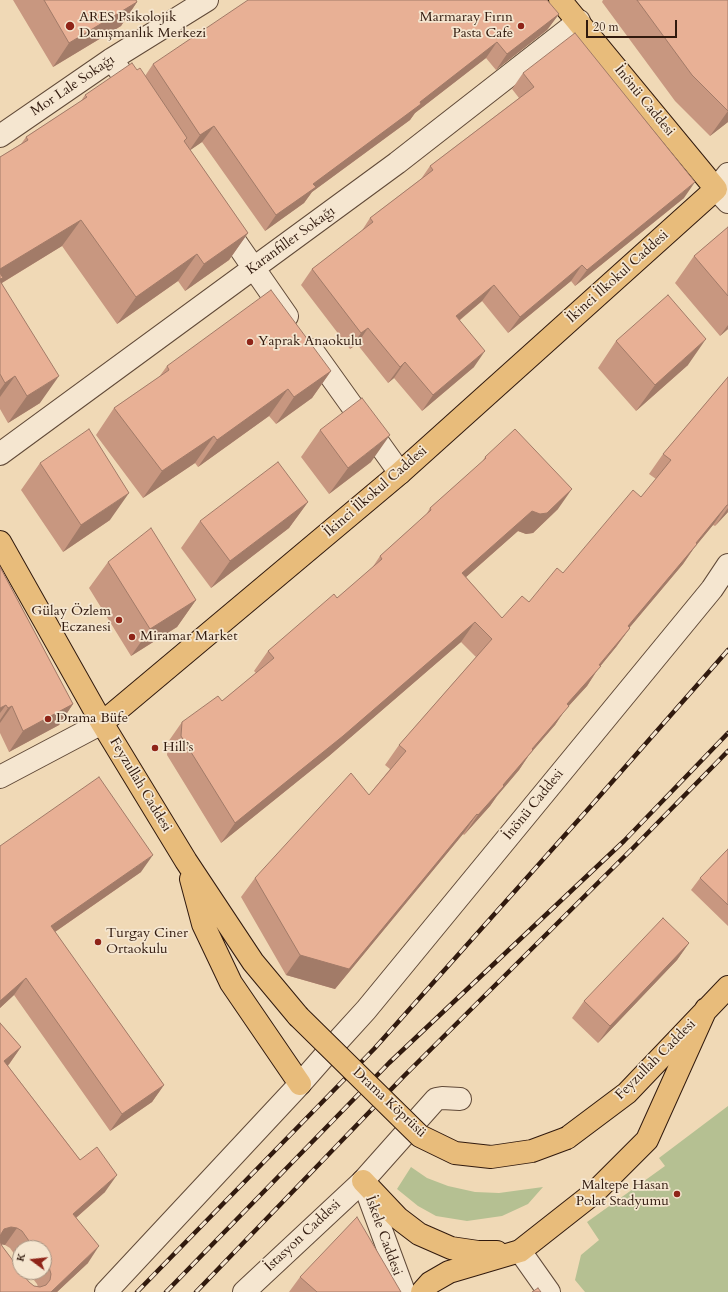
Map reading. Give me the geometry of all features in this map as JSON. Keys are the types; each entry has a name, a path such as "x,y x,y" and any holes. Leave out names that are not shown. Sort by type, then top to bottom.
{"main road":[{"name":"İnönü Caddesi","path":"560,0 724,188"},
{"name":"İkinci İlkokul Caddesi","path":"102,723 400,473 724,188"},
{"name":"Feyzullah Caddesi","path":"0,542 102,723 186,861 253,962 298,1016"},
{"path":"186,861 203,924 231,983 300,1084"},
{"path":"422,1292 430,1283 449,1272 520,1251 595,1192 647,1140 706,1009 728,987"},
{"name":"Feyzullah Caddesi","path":"567,1138 627,1093 706,1009"},
{"name":"Drama Köprüsü","path":"298,1016 420,1136 455,1153 491,1157 532,1150 567,1138"},
{"path":"363,1181 398,1218 419,1234 451,1248 478,1252 520,1251"}],"street":[{"name":"Mor Lale Sokağı","path":"0,136 112,59 207,0"},
{"name":"Karanfiller Sokağı","path":"0,454 397,163 579,21"},
{"path":"112,59 147,112"},
{"path":"209,204 253,269 400,473"},
{"name":"İnönü Caddesi","path":"106,1292 300,1084 371,1004 712,589 728,565"},
{"name":"İkinci İlkokul Caddesi","path":"0,777 102,723"},
{"name":"İstasyon Caddesi","path":"244,1292 363,1181 436,1099 460,1099"},
{"name":"İskele Caddesi","path":"363,1181 404,1292"},
{"path":"520,1251 549,1292"}],"green space":[{"name":"Maltepe Hasan Polat Stadyumu","path":"728,1106 728,1292 585,1292 575,1280 581,1255 599,1240 587,1222 665,1166 659,1158"},
{"path":"411,1167 427,1178 448,1186 475,1192 499,1193 543,1187 528,1204 502,1216 467,1221 436,1216 418,1206 397,1189"}],"building":[{"path":"44,0 136,0 137,2 69,43"},
{"path":"248,0 547,0 559,14 507,54 497,42 420,102 421,104 313,184 316,187 276,215 214,126 200,135 153,64"},
{"path":"637,0 728,0 728,111 692,75"},
{"path":"575,33 695,182 587,270 582,265 520,317 494,285 456,316 485,351 433,395 405,362 400,367 368,328 361,333 312,269 373,222 370,218 433,170 430,166 534,87 523,73"},
{"path":"132,63 137,70 140,68 187,138 184,141 248,233 204,264 197,254 136,297 81,220 0,269 0,157 28,140 26,137 87,97 85,95"},
{"path":"728,227 728,296 694,256"},
{"path":"0,281 59,376 27,396 15,376 5,383 0,374"},
{"path":"271,290 331,371 294,397 288,389 217,440 214,436 162,471 114,408 169,370 167,366"},
{"path":"668,295 706,339 655,385 616,341"},
{"path":"728,377 728,505 628,626 630,628 599,665 601,666 567,704 569,706 532,749 533,750 503,785 504,786 478,815 477,814 349,969 300,955 255,878 351,773 369,795 406,751 399,745 492,639 475,622 343,736 235,823 181,736 182,722 218,696 222,701 274,658 268,651 334,594 337,598 382,559 380,556 431,510 430,508 486,458 485,457 515,429 572,489 547,513 540,514 532,511 462,573 502,618 522,596 529,602 557,568 563,573 633,490 641,497 671,460 663,454"},
{"path":"362,398 390,435 348,468 320,430"},
{"path":"89,429 129,493 81,525 40,463"},
{"path":"278,462 308,502 230,561 200,521"},
{"path":"151,528 196,600 150,629 108,562"},
{"path":"0,567 73,704 23,731 12,706 8,708 6,705 0,708"},
{"path":"99,777 153,855 51,926 164,1085 122,1114 26,978 0,1001 0,846"},
{"path":"728,849 728,905 700,878"},
{"path":"663,918 689,943 610,1026 584,1001"},
{"path":"0,1023 21,1047 4,1061 80,1160 97,1147 117,1175 73,1214 99,1246 51,1292 0,1292 0,1241 12,1259 12,1280 27,1280 34,1286 40,1287 46,1285 50,1280 52,1280 52,1240 28,1240 22,1231 11,1227 4,1229 0,1237"},
{"path":"357,1217 401,1292 317,1292 300,1277"},
{"path":"538,1288 541,1292 532,1292"}],"railway":[{"path":"137,1292 374,1049 728,650"},
{"path":"166,1292 389,1063 624,841 728,733"},
{"path":"196,1292 404,1076 632,849 728,751"}],"place":[{"name":"ARES Psikolojik Danışmanlık Merkezi","path":"70,26"},
{"name":"Marmaray Fırın Pasta Cafe","path":"521,26"},
{"name":"Yaprak Anaokulu","path":"250,342"},
{"name":"Gülay Özlem Eczanesi","path":"119,620"},
{"name":"Miramar Market","path":"132,637"},
{"name":"Drama Büfe","path":"48,719"},
{"name":"Hill’s","path":"155,748"},
{"name":"Turgay Ciner Ortaokulu","path":"98,942"},
{"name":"Maltepe Hasan Polat Stadyumu","path":"677,1194"}]}
